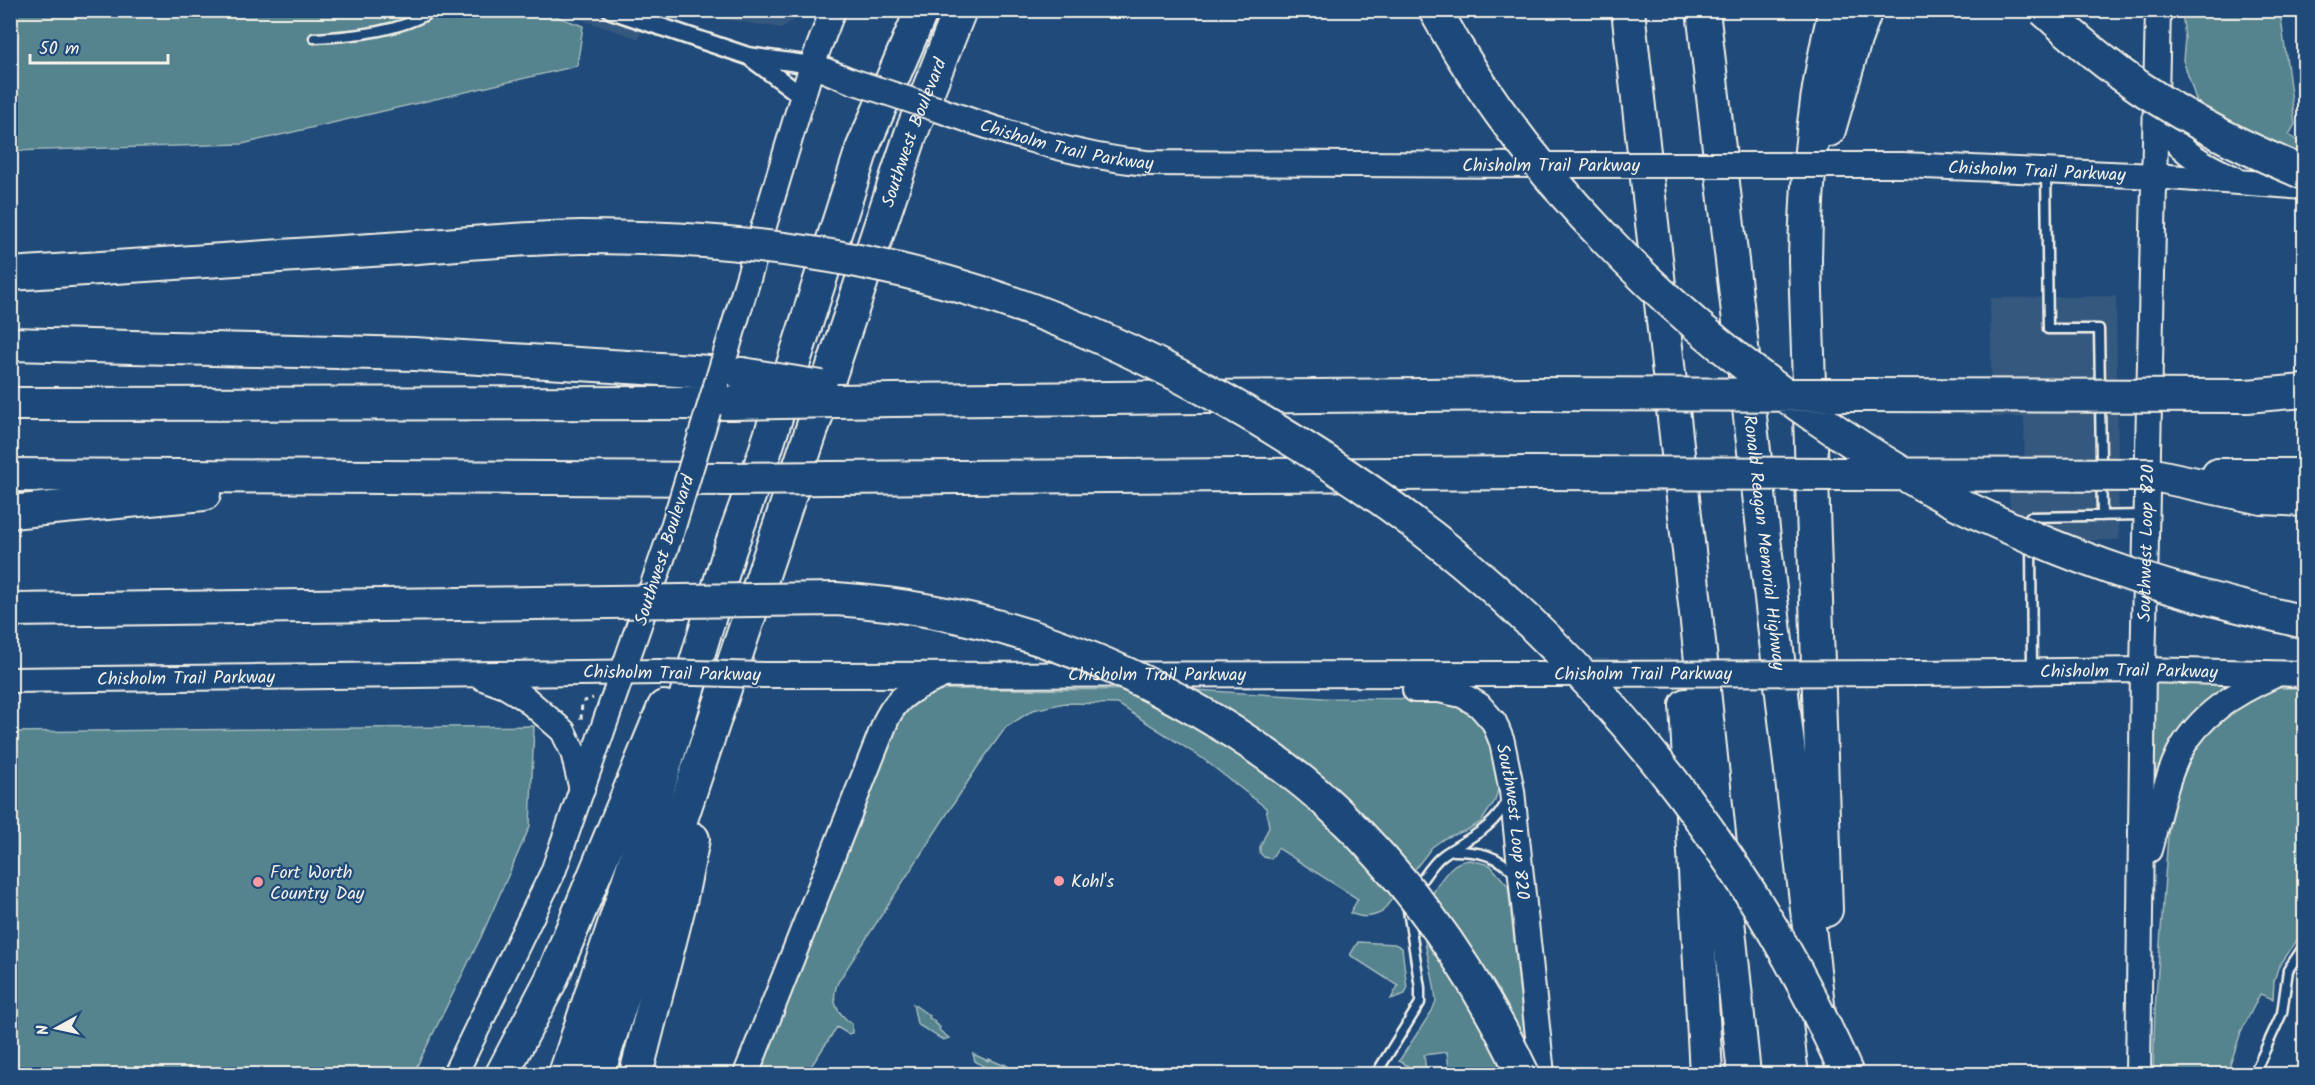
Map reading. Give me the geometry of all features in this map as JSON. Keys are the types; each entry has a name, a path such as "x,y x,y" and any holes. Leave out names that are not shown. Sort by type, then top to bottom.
{"highway":[{"name":"Southwest Boulevard","path":"565,1074 650,814 730,549 764,455 862,149 922,10"},
{"name":"Southwest Boulevard","path":"598,1074 653,903 908,145 932,77 960,10"},
{"path":"1435,10 1510,125 1553,181 1596,230 1686,316 1742,364 1798,405 1883,462 1968,508 2026,534 2134,576 2195,595 2304,622"},
{"path":"1628,10 1696,613 1744,1074"},
{"name":"Ronald Reagan Memorial Highway","path":"1703,10 1826,1074"},
{"path":"1835,10 1825,52 1813,127 1806,201 1805,261 1826,904 1840,1041 1835,1074"},
{"path":"1805,261 1829,132 1855,40 1866,10"},
{"path":"2044,10 2117,71 2173,107 2236,143 2304,173"},
{"path":"10,274 578,237 746,245 855,260 914,273 1016,303 1122,346 1195,383 1323,459 1415,524 1513,606 1592,686 1679,790 1736,871 1791,962 1847,1074"},
{"path":"10,345 414,354 737,388 892,400 1529,394 2304,396"},
{"path":"10,404 737,388"},
{"path":"2247,396 2304,391"},
{"path":"10,475 730,478 1527,473 2154,475 2254,486 2304,500"},
{"path":"2254,486 2304,475"},
{"path":"10,512 387,476"},
{"path":"502,1074 550,980 730,549"},
{"path":"10,610 836,599 911,607 984,622 1027,634 1103,663 1180,701 1243,738 1305,783 1365,839 1449,944 1477,987 1523,1074"},
{"path":"1696,613 1683,660 1706,1074"},
{"path":"636,1074 680,902 719,708"}],"main road":[{"name":"Southwest Boulevard","path":"455,1074 553,872 672,530 802,97 832,10"},
{"name":"Southwest Loop 820","path":"2138,1074 2143,670 2158,10"},
{"name":"Chisholm Trail Parkway","path":"812,65 849,80 1066,150 1112,160 1146,163 1902,165 2155,176 2304,187"},
{"path":"2156,112 2175,143 2216,170 2243,183"},
{"name":"Chisholm Trail Parkway","path":"10,680 623,671 764,675 1921,674 2143,670 2304,674"},
{"path":"2141,882 2171,773 2180,752 2199,726 2217,708 2243,689 2280,673"},
{"path":"469,674 505,686 519,694 563,731 573,752 582,789"},
{"path":"746,1074 893,706 913,689 946,675"},
{"name":"Southwest Loop 820","path":"1356,675 1395,690 1439,690 1462,695 1479,705 1494,722 1502,742 1512,791 1542,1074"}],"street":[{"path":"613,11 748,56 812,65"},
{"path":"748,56 802,97"}],"lane":[{"path":"314,38 353,36 420,20 435,10"},
{"path":"2046,172 2048,329 2099,329 2102,516"},
{"path":"2032,672 2030,517 2147,515"},
{"path":"1376,1074 1420,1003 1420,988 1408,910 1410,900 1439,858 1488,827 1504,807 1512,791"},
{"path":"1450,851 1470,851 1490,855 1510,868 1523,882"},
{"path":"2254,1074 2282,1013 2288,970 2304,946"}],"path":[{"path":"576,722 582,718 582,702 594,697"}],"shaded area":[{"path":"809,10 781,28 671,11"},
{"path":"556,11 648,11 639,39"},
{"path":"2116,296 2119,540 2010,541 2009,481 2025,480 2024,417 1992,417 1990,298"}],"green space":[{"path":"538,10 583,26 577,66 242,144 11,151 10,11"},
{"path":"2182,11 2280,11 2295,124 2289,135 2304,146 2304,160 2201,115 2183,60 2185,38"},
{"path":"2143,670 2280,673 2200,725 2141,882"},
{"path":"2273,688 2304,688 2304,930 2278,968 2274,981 2273,999 2260,994 2241,1032 2227,1074 2153,1074 2155,1010 2170,810 2187,760 2207,731 2215,728 2218,721 2231,709"},
{"path":"942,689 1195,690 1323,698 1441,699 1468,709 1488,730 1499,785 1495,801 1481,822 1445,838 1432,847 1382,912 1362,916 1350,913 1358,899 1278,848 1271,859 1264,857 1260,853 1260,847 1269,827 1266,808 1202,758 1118,704 1065,703 1033,710 1006,727 978,766 838,982 835,995 836,1006 852,1024 852,1033 848,1034 837,1027 806,1074 757,1074 891,725 906,705"},
{"name":"Fort Worth Country Day","path":"534,726 530,826 481,937 413,1074 11,1074 11,732"},
{"path":"1470,860 1490,865 1508,886 1529,1074 1466,1074 1449,1068 1447,1052 1424,1055 1426,1071 1419,1072 1399,1061 1432,1011 1436,1001 1424,926 1431,897 1453,866"},
{"path":"1358,942 1395,944 1402,948 1407,989 1405,994 1391,999 1398,986 1350,955"},
{"path":"913,1004 930,1016 929,1018 940,1027 939,1030 949,1038 943,1040 917,1024"},
{"path":"973,1054 988,1061 989,1059 1004,1064 1019,1073 996,1074 975,1061"}],"place":[{"name":"Kohl's","path":"1059,881"},
{"name":"Fort Worth Country Day","path":"258,882"}]}
